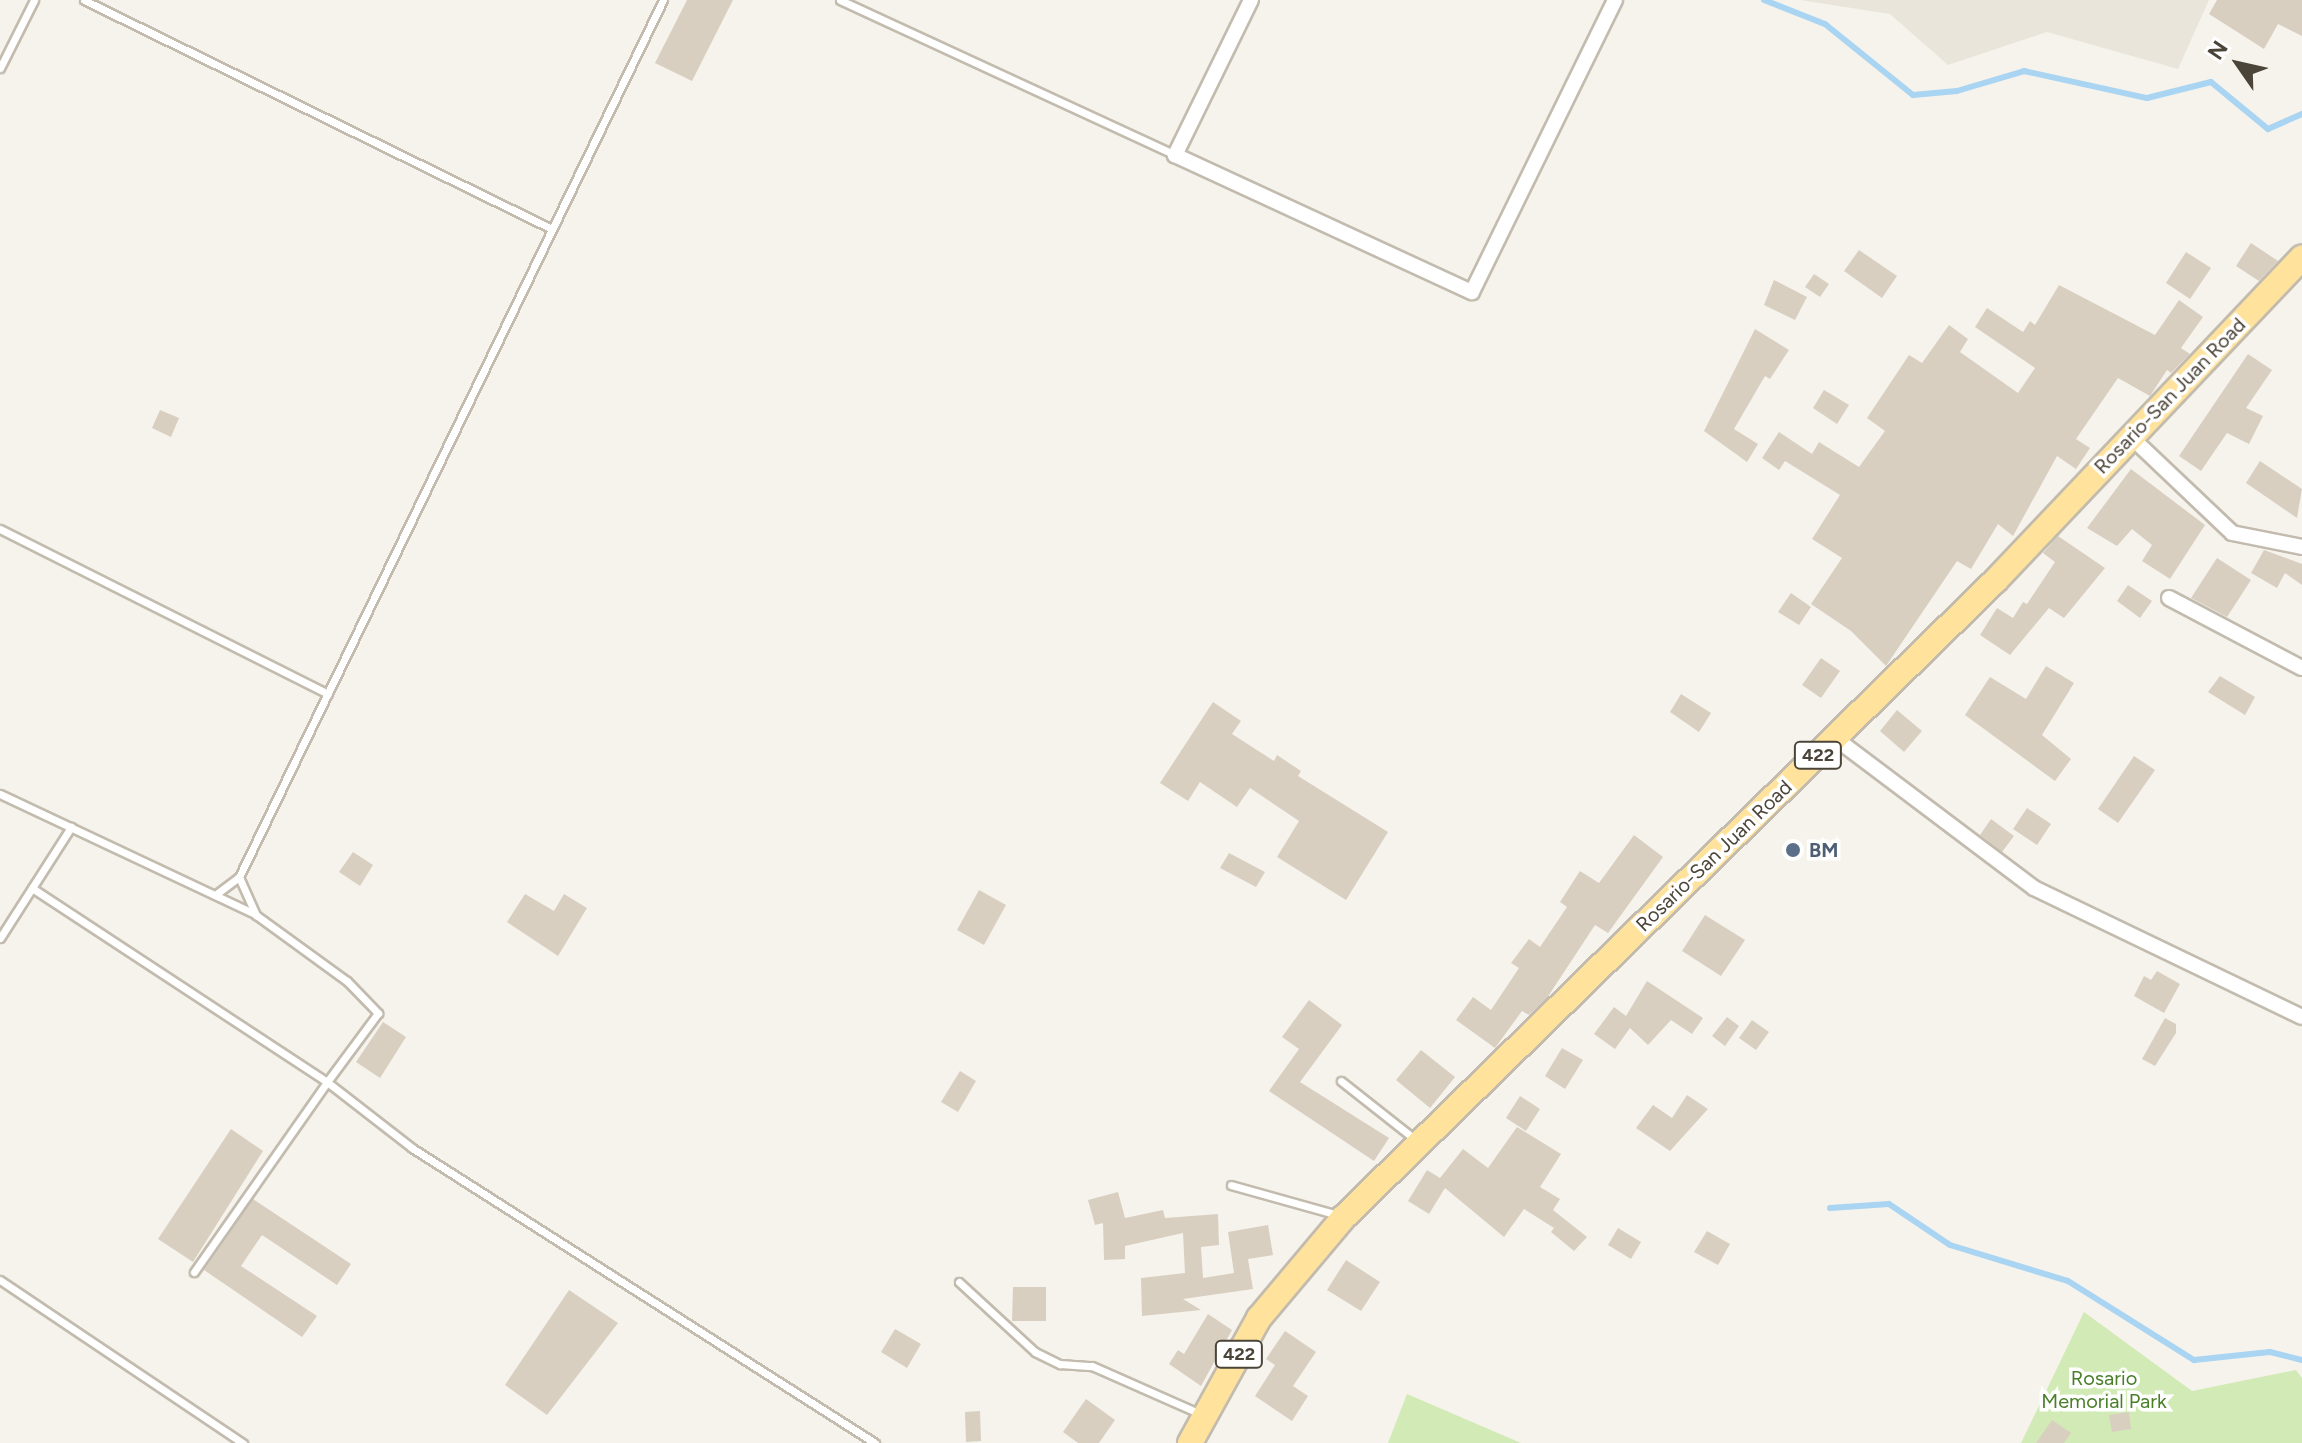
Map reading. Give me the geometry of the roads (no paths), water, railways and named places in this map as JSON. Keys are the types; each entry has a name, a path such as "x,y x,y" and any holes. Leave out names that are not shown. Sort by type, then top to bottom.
{"main road":[{"name":"Rosario-San Juan Road","path":"1190,1443 1259,1318 1344,1217 1835,738 2131,437 2302,257"}],"street":[{"path":"1251,0 1175,155 1472,292 1615,0"},
{"path":"2131,437 2232,533 2302,547"},
{"path":"2169,598 2302,668"},
{"path":"1835,738 2034,888 2302,1017"}],"lane":[{"path":"0,68 34,0"},
{"path":"84,0 552,229"},
{"path":"215,895 239,877 663,0"},
{"path":"840,0 1175,155"},
{"path":"0,529 328,694"},
{"path":"0,794 256,915 347,981 378,1013 194,1272"},
{"path":"0,938 71,827"},
{"path":"239,877 256,915"},
{"path":"32,888 327,1082 412,1148 875,1443"},
{"path":"1341,1081 1421,1144"},
{"path":"1231,1185 1344,1217"},
{"path":"0,1280 243,1443"},
{"path":"959,1282 1035,1352 1060,1364 1092,1366 1205,1416"}],"waterway":[{"path":"1764,0 1825,24 1913,95 1957,91 2024,71 2147,98 2211,82 2268,129 2302,114"},
{"path":"1830,1208 1889,1204 1950,1245 2068,1281 2194,1360 2270,1352 2302,1360"}],"place":[{"name":"BM","path":"1793,850"}],"park label":[{"name":"Rosario Memorial Park","path":"2104,1390"}]}
